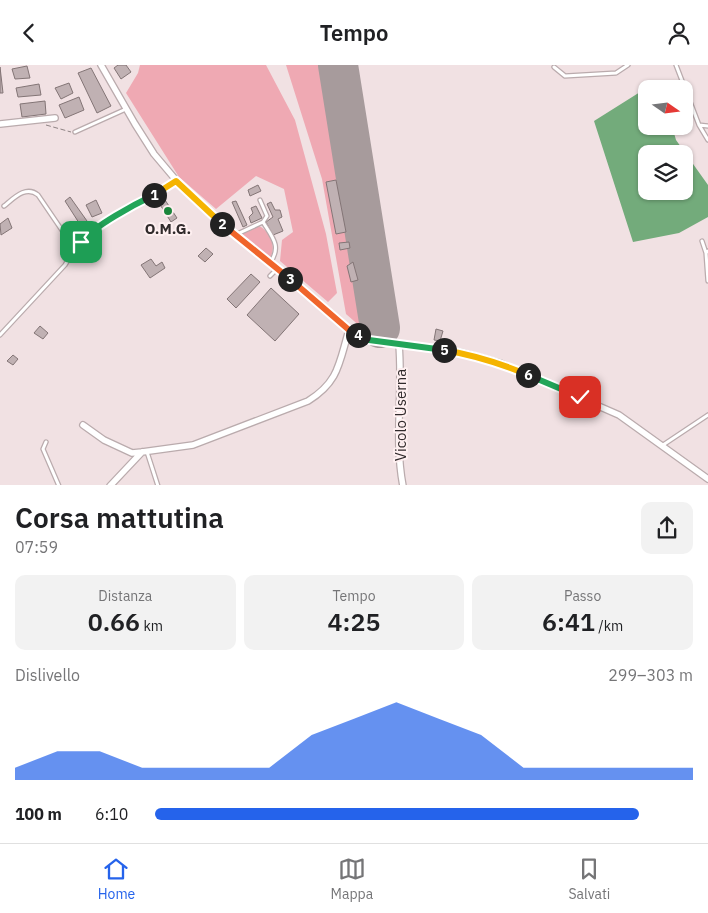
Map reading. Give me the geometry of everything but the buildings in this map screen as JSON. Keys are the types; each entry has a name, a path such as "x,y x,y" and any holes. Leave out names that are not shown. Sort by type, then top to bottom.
{"street":[{"path":"101,65 154,154 176,181 217,220 349,330 369,340 464,353 500,363 619,415 708,479"},
{"path":"0,124 55,118"},
{"path":"83,425 104,441 132,453 193,445 308,401 320,394 333,379 349,330"},
{"name":"Vicolo Userna","path":"399,345 401,365 399,455 403,485"},
{"path":"110,485 144,452"}],"lane":[{"path":"554,67 564,76 616,73 628,65"},
{"path":"676,65 699,125 708,140"},
{"path":"75,131 126,109"},
{"path":"699,125 708,126"},
{"path":"0,335 65,265 77,245 86,236 176,181"},
{"path":"4,206 24,191 34,191 72,245 77,245"},
{"path":"235,235 263,222 267,216 260,200"},
{"path":"263,222 276,243 274,257 270,263"},
{"path":"702,241 707,252 708,281"},
{"path":"270,276 277,269"},
{"path":"662,445 708,415"},
{"path":"46,442 43,449 59,485"},
{"path":"144,452 158,485"}],"path":[{"path":"44,125 70,132 75,131"}],"shaded area":[{"path":"140,65 266,65 295,120 326,234 337,293 328,302 280,261 282,240 293,232 284,189 256,176 216,209 179,177 126,93 138,73"},
{"path":"286,65 349,65 393,336 370,335 346,314 322,179"},
{"path":"638,93 638,135 675,135 680,145 638,145 638,200 693,200 693,164 708,185 708,217 679,233 633,242 594,121"},
{"path":"259,226 269,235 271,240 273,249 270,258 240,235"}],"runway":[{"path":"338,65 380,328"}],"place":[{"name":"O.M.G.","path":"168,211"}],"route":[{"path":"81,242 86,236 120,214 163,191 176,181 217,220 312,297 349,330 369,340 464,353 500,363 580,397"}]}
